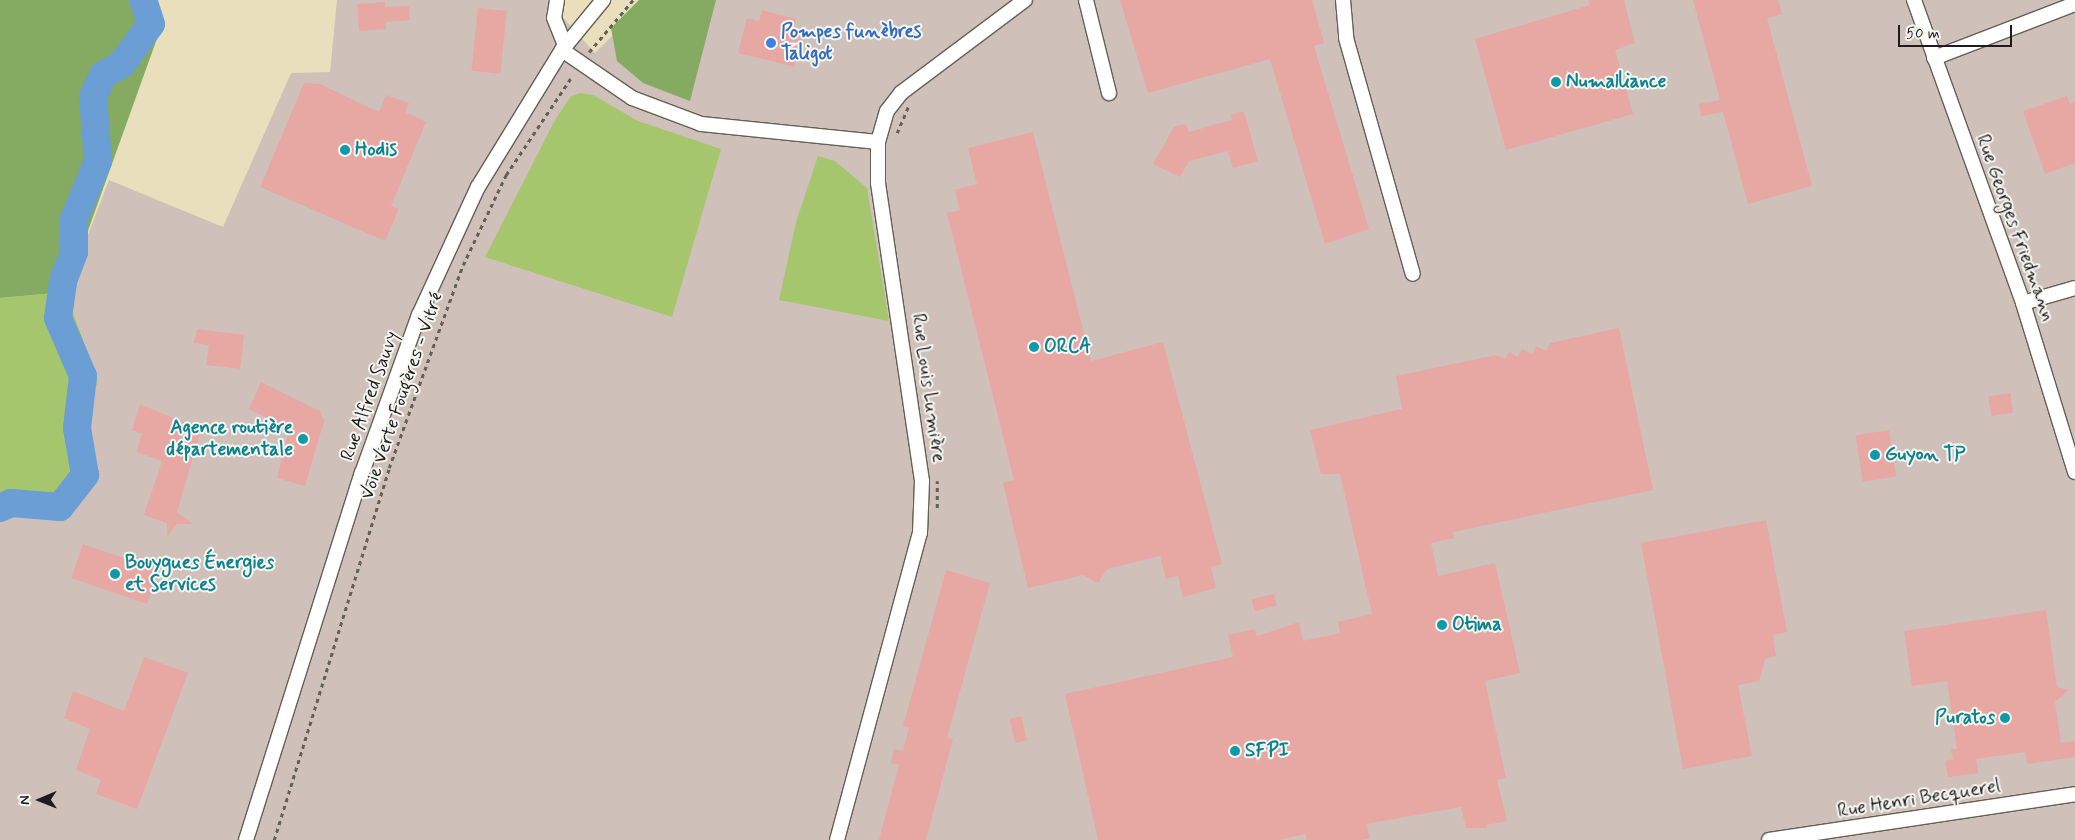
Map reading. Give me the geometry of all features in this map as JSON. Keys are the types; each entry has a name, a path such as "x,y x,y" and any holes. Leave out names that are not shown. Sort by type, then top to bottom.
{"street":[{"path":"557,0 554,18 563,47 581,64 632,98 700,124 878,142"},
{"name":"Rue Alfred Sauvy","path":"246,840 362,473 418,315 478,187 563,47 603,0"},
{"name":"Rue Louis Lumière","path":"837,840 920,532 922,480 878,183 878,142 887,111 901,93 1026,0"},
{"path":"1086,0 1110,93"},
{"path":"1343,0 1346,38 1413,274"},
{"name":"Rue Georges Friedmann","path":"1914,0 2023,303 2075,472"},
{"path":"1934,58 2075,4"},
{"path":"2023,303 2075,288"},
{"name":"Rue Henri Becquerel","path":"1769,840 2075,794"}],"path":[{"name":"Voie Verte Fougères - Vitré","path":"274,840 389,468 463,265 506,175 581,64 633,0"}],"shaded area":[{"path":"337,0 547,0 595,53 648,0 2075,0 2075,840 0,840 0,507 63,522 95,473 78,428 98,382 66,292 109,180 223,227 291,73 330,72"}],"green space":[{"path":"0,0 149,0 159,33 66,292 0,298"},
{"path":"639,0 716,0 690,101 643,83 617,61 611,28"},
{"path":"580,93 593,95 638,121 721,149 672,317 485,257 555,120 571,96"},
{"path":"818,156 835,161 867,188 889,321 779,300 796,222"},
{"path":"66,292 98,382 78,428 95,473 63,522 0,507 0,298"}],"building":[{"path":"1120,0 1312,0 1324,43 1314,46 1369,229 1325,244 1270,59 1148,93"},
{"name":"Numalliance","path":"1588,0 1624,0 1635,43 1615,50 1633,114 1506,150 1475,39 1590,5"},
{"path":"1693,0 1778,0 1782,14 1767,18 1812,186 1748,204 1723,112 1701,116 1699,104 1720,100"},
{"path":"385,2 385,7 409,6 410,20 386,22 386,29 359,31 357,4"},
{"path":"478,8 507,11 500,74 471,71"},
{"name":"Pompes funèbres Taligot","path":"762,10 796,19 793,30 803,33 794,67 738,53 747,18 759,21"},
{"name":"Hodis","path":"304,83 320,84 379,112 386,95 409,103 405,112 426,122 391,206 399,209 385,241 260,187"},
{"path":"2067,96 2070,104 2075,102 2075,163 2045,174 2023,111"},
{"path":"1244,111 1258,161 1233,168 1228,151 1189,161 1180,177 1153,164 1174,127 1186,124 1189,132 1232,120 1231,115"},
{"name":"ORCA","path":"1033,132 1091,361 1163,342 1222,564 1211,567 1216,588 1183,597 1178,576 1166,579 1160,556 1107,569 1098,583 1083,575 1028,588 1003,483 1014,480 947,213 960,210 955,190 977,184 968,148"},
{"path":"1619,328 1653,490 1453,532 1454,538 1431,543 1438,576 1495,563 1520,673 1485,681 1506,778 1497,780 1507,821 1486,825 1487,828 1466,828 1461,807 1366,824 1370,838 1361,840 1307,840 1305,834 1278,840 1098,840 1065,694 1233,657 1228,635 1255,629 1257,636 1299,622 1303,641 1340,633 1338,622 1372,614 1340,474 1321,474 1310,430 1402,409 1396,376 1496,355 1505,359 1509,352 1518,357 1522,349 1532,354 1536,346 1546,351 1550,343"},
{"path":"198,329 244,335 240,369 206,365 209,345 193,343"},
{"name":"Agence routière départementale","path":"261,382 320,411 324,421 305,486 277,478 289,429 249,409"},
{"path":"2010,393 2013,413 1991,416 1988,396"},
{"path":"140,404 201,430 177,512 193,524 177,524 167,537 167,523 144,515 162,461 136,452 142,434 132,430"},
{"name":"Guyon TP","path":"1889,430 1896,476 1863,482 1855,435"},
{"path":"1766,520 1787,632 1773,635 1776,656 1765,659 1759,681 1738,685 1752,756 1683,769 1641,543"},
{"name":"Bouygues Énergies et Services","path":"83,544 159,570 147,604 71,578"},
{"path":"946,570 990,583 947,738 953,739 926,840 879,840 899,765 891,763 894,749 903,751 909,727 903,726"},
{"path":"1274,594 1277,606 1255,611 1252,600"},
{"path":"2046,610 2057,687 2069,690 2055,702 2061,743 2075,741 2075,757 2027,764 2025,752 1976,759 1978,773 1948,777 1945,761 1953,759 1951,749 1957,749 1947,681 1912,686 1904,631"},
{"path":"144,657 188,673 137,809 96,794 101,780 76,770 90,729 64,718 73,691 124,711"},
{"path":"1021,716 1027,740 1015,743 1009,719"}],"waterway":[{"path":"0,508 11,503 60,507 85,475 77,428 83,376 58,318 63,281 74,252 74,219 98,161 93,97 103,75 122,64 151,24 143,0"}],"place":[{"name":"Pompes funèbres Taligot","path":"771,43"},
{"name":"Numalliance","path":"1556,82"},
{"name":"Hodis","path":"345,150"},
{"name":"ORCA","path":"1034,347"},
{"name":"Agence routière départementale","path":"303,439"},
{"name":"Guyon TP","path":"1875,455"},
{"name":"Bouygues Énergies et Services","path":"115,574"},
{"name":"Otima","path":"1442,625"},
{"name":"Puratos","path":"2005,718"},
{"name":"SFPI","path":"1235,751"}]}
